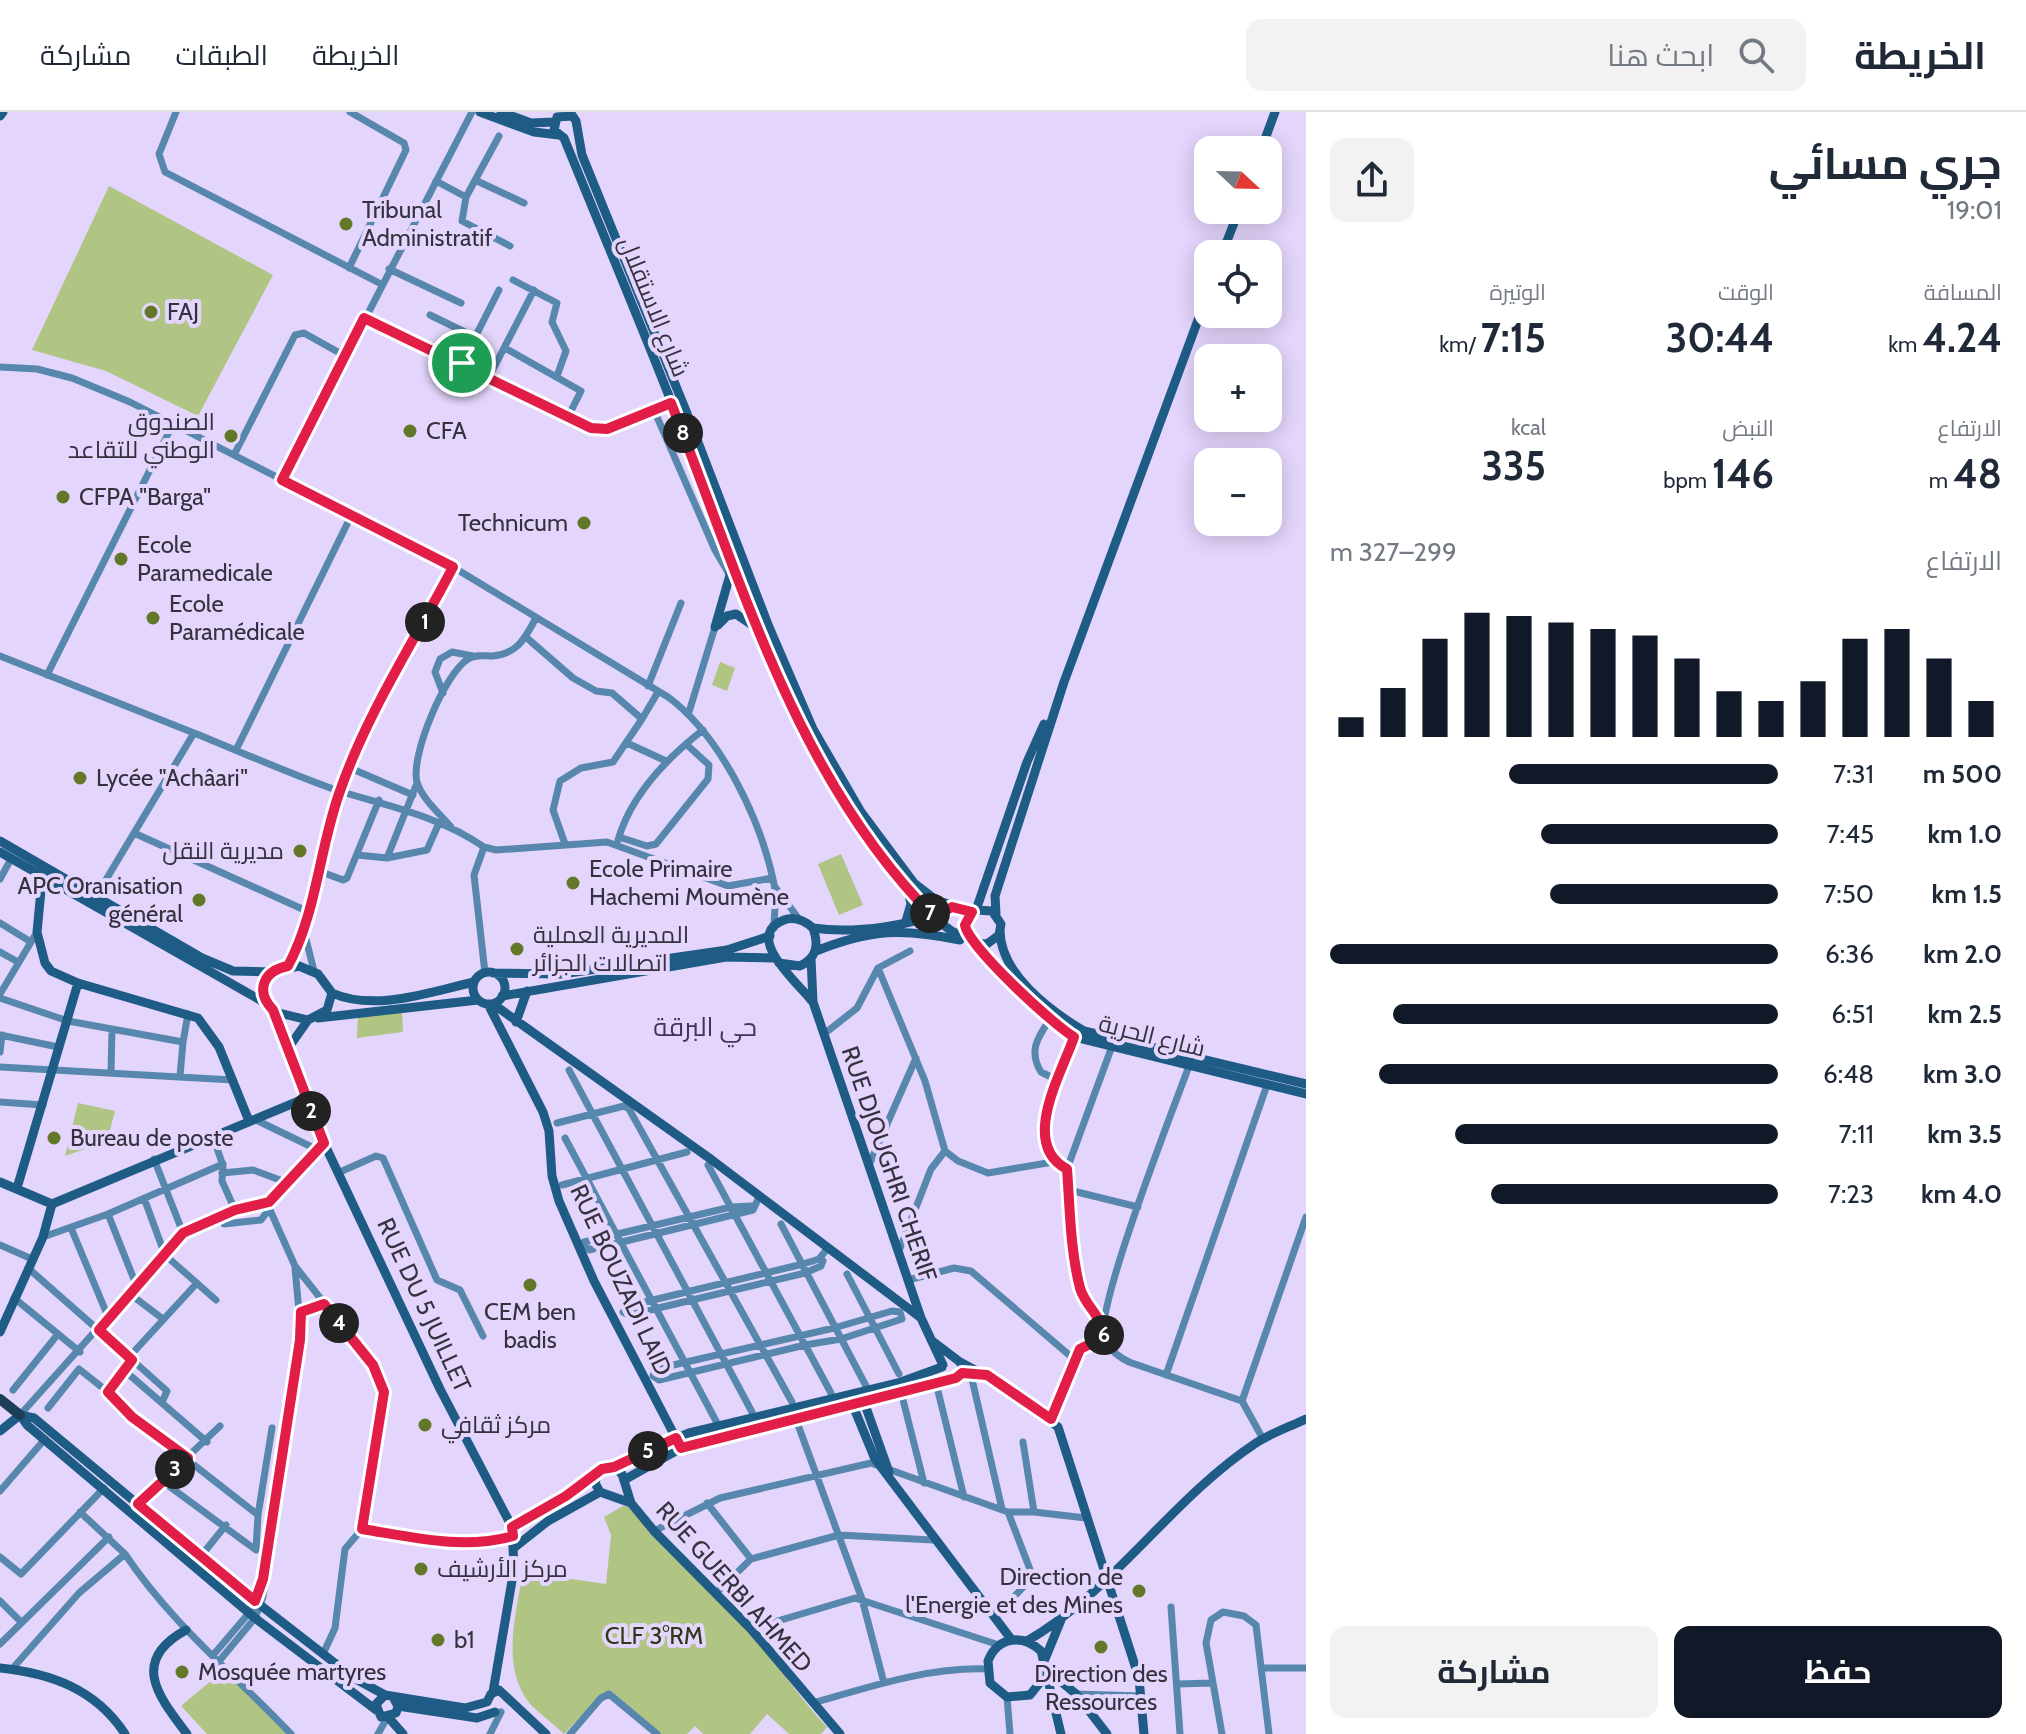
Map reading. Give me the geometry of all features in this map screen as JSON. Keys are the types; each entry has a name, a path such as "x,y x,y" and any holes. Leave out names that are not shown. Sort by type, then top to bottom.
{"main road":[{"path":"480,112 534,132 561,137 573,134 577,127"},
{"path":"501,112 531,123 571,114"},
{"path":"1266,136 1275,112"},
{"name":"شارع الاستقلال","path":"571,114 577,127 582,155 769,627 813,729 861,812 899,865 925,892 952,907 974,911"},
{"name":"شارع الاستقلال","path":"553,118 797,715 831,780 907,887 934,917 957,936 974,942"},
{"path":"0,841 42,873 271,1007 312,1020 486,1002 527,991 726,957 777,960 800,966 814,955 851,938 899,931 921,931 974,942 991,942 1000,930 995,896 1064,682 1195,328"},
{"path":"715,627 730,575 728,545"},
{"path":"715,627 727,616 736,614 760,630"},
{"path":"974,942 965,925 974,911 1027,762 1064,682"},
{"path":"0,852 95,898 224,968 247,973 271,972 288,966 314,971 324,979 332,993 350,1000 381,1000 474,982 489,973 562,974 727,950 772,932 785,920 799,919 813,928 845,931 934,917 952,907"},
{"path":"42,873 37,932 45,963 51,971 78,983 188,1014 207,1027 252,1120"},
{"path":"906,921 911,904 907,887"},
{"path":"974,911 987,909 996,914"},
{"path":"813,928 813,1002"},
{"name":"شارع الحرية","path":"1000,930 1007,956 1022,980 1063,1018 1084,1031 1306,1084"},
{"path":"772,932 777,960 813,1002"},
{"name":"شارع الحرية","path":"974,942 1050,1019 1074,1037 1111,1049 1306,1094"},
{"path":"271,972 262,989 271,1007"},
{"path":"489,973 503,982 502,996"},
{"name":"RUE BOUZADI LAID","path":"474,982 543,1112 549,1131 554,1186 571,1229 681,1448"},
{"path":"17,1188 78,983"},
{"path":"516,1022 527,991"},
{"path":"289,1047 312,1020 330,1005 332,993"},
{"path":"486,1002 615,1089 921,1318"},
{"name":"RUE DJOUGHRI CHERIF","path":"813,1002 928,1338 944,1375 951,1379"},
{"name":"RUE DU 5 JUILLET","path":"271,1007 289,1047 321,1146 340,1172 440,1389 512,1531 515,1547 500,1666"},
{"path":"0,1182 52,1204 306,1098"},
{"path":"1,1328 43,1237 52,1204"},
{"path":"928,1338 957,1360 987,1375 1058,1427 1142,1696 1144,1734"},
{"path":"512,1531 605,1467 614,1467 676,1438 792,1406 864,1394 957,1360"},
{"path":"957,1360 967,1374"},
{"path":"900,1383 936,1383 967,1374 987,1375"},
{"path":"614,1495 624,1482 681,1448 853,1406 864,1394"},
{"path":"864,1394 887,1472"},
{"path":"849,1395 870,1451 933,1540 996,1616 1011,1639"},
{"path":"0,1399 45,1439 138,1504 361,1683 392,1699 477,1718 508,1707 500,1666"},
{"path":"0,1431 20,1415"},
{"path":"20,1415 34,1418 252,1616 388,1718 403,1734"},
{"path":"1052,1705 1030,1695 1007,1697 994,1689 987,1669 991,1654 1011,1639 1027,1641 1061,1620 1196,1492 1263,1439 1306,1419"},
{"path":"614,1467 624,1482 631,1503"},
{"path":"596,1475 595,1483 600,1492"},
{"path":"515,1547 548,1521 600,1492 631,1503"},
{"name":"RUE GUERBI AHMED","path":"631,1503 654,1531 751,1629 811,1704 840,1734"},
{"path":"1030,1695 1046,1668 1061,1620"},
{"path":"186,1630 163,1649 153,1670 157,1692 187,1734"},
{"path":"1027,1641 1046,1668 1076,1694 1107,1734"},
{"path":"376,1710 377,1701 392,1699 465,1708 487,1702 500,1666"},
{"path":"0,1668 54,1677 85,1693 112,1717 125,1734"},
{"path":"1046,1668 1061,1734"},
{"path":"493,1692 507,1695 546,1734"},
{"path":"388,1718 396,1713 392,1699"},
{"path":"487,1702 498,1712"}],"street":[{"path":"176,112 159,154 165,172 381,284"},
{"path":"349,268 406,150 404,143 350,112"},
{"path":"282,480 472,112"},
{"path":"499,136 466,197 463,223 510,246"},
{"path":"475,180 524,203"},
{"path":"436,181 466,197"},
{"path":"389,269 461,303"},
{"path":"513,280 557,303 552,322 566,351 557,376"},
{"path":"462,363 499,290"},
{"path":"489,377 534,290"},
{"path":"430,315 475,337"},
{"path":"364,318 598,430 671,403"},
{"path":"234,455 295,335 304,333 345,356"},
{"path":"505,348 581,391 568,417"},
{"path":"0,367 37,369 72,378 173,424 453,567 689,712 740,791 775,887 799,919"},
{"path":"654,410 715,550 730,575"},
{"path":"47,675 173,424"},
{"path":"236,750 352,514"},
{"path":"288,966 305,935 340,791 453,567"},
{"path":"648,686 681,603"},
{"path":"443,693 435,672 440,659 452,652 473,656 509,653 527,638 536,618"},
{"path":"689,712 715,627"},
{"path":"527,638 573,678 596,691 612,693 642,719"},
{"path":"0,656 340,791 407,810 453,828 484,847 496,850 618,841 647,846 656,844 708,779 709,765 686,744"},
{"path":"387,858 413,795 419,751 443,693 458,667 473,656"},
{"path":"565,844 553,810 560,781 581,768 613,762 658,692"},
{"path":"618,841 638,797 666,761 703,730"},
{"path":"95,898 194,733"},
{"path":"627,743 666,761"},
{"path":"350,768 413,795"},
{"path":"417,783 453,828"},
{"path":"319,871 345,879 379,800"},
{"path":"357,855 387,858 427,850 439,823"},
{"path":"134,833 309,912"},
{"path":"618,841 728,886 772,878"},
{"path":"484,847 474,875 489,973"},
{"path":"0,879 11,859"},
{"path":"772,932 775,887"},
{"path":"0,923 31,942"},
{"path":"37,932 0,996 68,1021 183,1042"},
{"path":"305,935 314,971"},
{"path":"824,1034 857,1008 878,968 910,951"},
{"path":"0,952 18,962"},
{"path":"878,968 916,1058 945,1151 958,1161 988,1173 1053,1162 1067,1169"},
{"path":"180,1076 188,1014"},
{"path":"1050,1019 1040,1033 1034,1053 1041,1072 1057,1080"},
{"path":"111,1072 112,1030"},
{"path":"0,1052 1,1035 58,1047"},
{"path":"1053,1162 1045,1143 1044,1128 1057,1080 1074,1037"},
{"path":"1104,1323 1081,1291 1067,1209 1067,1169 1111,1049"},
{"path":"869,1165 916,1058"},
{"path":"1189,1066 1138,1207 1104,1323 1104,1337 1124,1360 1242,1401 1263,1439"},
{"path":"0,1067 233,1080"},
{"path":"569,1070 752,1412"},
{"path":"1166,1375 1267,1085"},
{"path":"0,1102 43,1105"},
{"path":"557,1123 627,1107 659,1160 769,1355 792,1406 862,1599 884,1683"},
{"path":"220,1215 224,1224 229,1225 261,1220 269,1206 321,1146 252,1120"},
{"path":"213,1136 235,1210"},
{"path":"565,1138 716,1421"},
{"path":"899,1251 927,1177 945,1151"},
{"path":"562,1185 687,1152"},
{"path":"340,1172 376,1156 383,1158 437,1280 460,1290 483,1336"},
{"path":"154,1159 183,1233"},
{"path":"43,1237 108,1214 223,1164"},
{"path":"708,1165 831,1393"},
{"path":"222,1173 253,1170 288,1183"},
{"path":"1069,1190 1138,1207"},
{"path":"619,1240 752,1206 759,1197"},
{"path":"144,1198 165,1255 216,1300"},
{"path":"20,1415 80,1352 183,1233 235,1210 269,1206"},
{"path":"269,1206 295,1266 373,1365 384,1392 362,1529 345,1549 335,1628 323,1654"},
{"path":"108,1214 137,1287"},
{"path":"1242,1401 1306,1217"},
{"path":"781,1224 841,1339 864,1394"},
{"path":"71,1228 109,1319"},
{"path":"0,1245 30,1263 167,1391 163,1400"},
{"path":"653,1304 690,1300 767,1276 821,1266 823,1261 819,1259 827,1249"},
{"path":"217,1657 252,1616 263,1579 300,1340 301,1312 295,1266"},
{"path":"908,1280 954,1268 971,1271 1075,1360"},
{"path":"847,1274 876,1327 900,1383 924,1483"},
{"path":"108,1392 125,1371 130,1358 197,1283"},
{"path":"653,1304 685,1291 729,1286"},
{"path":"130,1294 163,1319"},
{"path":"14,1298 80,1352"},
{"path":"301,1312 324,1304"},
{"path":"892,1311 902,1314 900,1321 841,1339 659,1380 653,1376 656,1369 869,1317 892,1311"},
{"path":"13,1390 58,1334"},
{"path":"1051,1419 1083,1346 1104,1337"},
{"path":"48,1408 79,1369 108,1392 132,1417 258,1515"},
{"path":"125,1371 163,1400 207,1442"},
{"path":"967,1374 1005,1510 1031,1572 1027,1583 996,1616"},
{"path":"936,1383 964,1497"},
{"path":"138,1504 207,1442 220,1426"},
{"path":"162,1481 226,1525 256,1550 258,1515 272,1428"},
{"path":"0,1491 45,1439"},
{"path":"1023,1442 1034,1512"},
{"path":"654,1531 707,1503 866,1464 1005,1510 1086,1518"},
{"path":"0,1557 21,1574 107,1484"},
{"path":"707,1503 751,1559"},
{"path":"80,1512 125,1554 186,1630 217,1657 291,1734"},
{"path":"205,1551 226,1525"},
{"path":"362,1529 469,1544 512,1531"},
{"path":"715,1594 751,1559 839,1535 933,1540"},
{"path":"0,1644 109,1537"},
{"path":"12,1669 79,1593 125,1554"},
{"path":"751,1629 847,1597 862,1599 999,1645"},
{"path":"0,1601 21,1622"},
{"path":"1171,1607 1180,1734"},
{"path":"1222,1734 1211,1683 1207,1630 1211,1620 1223,1612 1244,1616 1256,1625 1269,1734"},
{"path":"811,1704 884,1683 966,1668 987,1669"},
{"path":"1262,1668 1306,1668"},
{"path":"1178,1684 1211,1683"},
{"path":"570,1734 601,1698 609,1694 657,1734"},
{"path":"1076,1694 1142,1696"},
{"path":"1007,1697 1010,1734"},
{"path":"490,1734 498,1712"},
{"path":"378,1734 388,1718"}],"green space":[{"name":"FAJ","path":"109,186 273,275 198,416 106,371 32,350"},
{"path":"720,662 735,668 727,691 712,685"},
{"path":"841,854 863,905 839,915 818,864"},
{"path":"402,1009 403,1032 357,1038 358,1016"},
{"path":"78,1103 115,1111 107,1141 65,1156"},
{"name":"CLF 3°RM","path":"623,1506 629,1507 749,1631 827,1727 821,1734 789,1734 767,1714 750,1734 703,1734 695,1726 687,1734 660,1734 612,1692 604,1692 564,1734 531,1705 521,1691 513,1658 514,1623 523,1572 606,1584 611,1535 604,1517"},
{"path":"225,1669 287,1734 207,1734 181,1706"}],"place":[{"name":"Tribunal Administratif","path":"346,224"},
{"name":"FAJ","path":"151,312"},
{"name":"CFA","path":"410,431"},
{"name":"الصندوق الوطني للتقاعد","path":"231,436"},
{"name":"CFPA \"Barga\"","path":"63,497"},
{"name":"Technicum","path":"584,523"},
{"name":"Ecole Paramedicale","path":"121,559"},
{"name":"Ecole Paramédicale","path":"153,618"},
{"name":"Lycée \"Achâari\"","path":"80,778"},
{"name":"مديرية النقل","path":"300,851"},
{"name":"Ecole Primaire Hachemi Moumène","path":"573,883"},
{"name":"APC Oranisation général","path":"199,900"},
{"name":"المديرية العملية اتصالات الجزائر","path":"517,949"},
{"name":"Bureau de poste","path":"54,1138"},
{"name":"CEM ben badis","path":"530,1285"},
{"name":"مركز ثقافي","path":"425,1425"},
{"name":"مركز الأرشيف","path":"421,1569"},
{"name":"Direction de l'Energie et des Mines","path":"1139,1591"},
{"name":"b1","path":"438,1640"},
{"name":"Direction des Ressources","path":"1101,1647"},
{"name":"Mosquée martyres","path":"182,1672"}],"district":[{"name":"حي البرقة","path":"705,1027"}],"route":[{"path":"364,318 462,363 598,430 671,403 790,700 831,780 854,817 934,917 952,907 972,912 965,925 969,939 977,943 991,962 1027,998 1074,1037 1057,1080 1044,1128 1045,1143 1053,1162 1067,1169 1067,1209 1074,1232 1081,1291 1104,1323 1104,1337 1080,1349 1051,1419 987,1375 962,1373 956,1378 798,1421 681,1448 676,1438 614,1467 605,1467 566,1496 512,1527 513,1536 489,1543 469,1544 362,1529 384,1392 373,1365 324,1304 301,1312 300,1340 263,1579 255,1601 138,1504 188,1458 132,1417 108,1392 132,1360 99,1330 183,1233 235,1210 269,1202 324,1143 289,1047 273,1010 263,997 262,989 271,972 288,966 305,935 340,791 374,717 453,567 282,480 364,318"}]}
